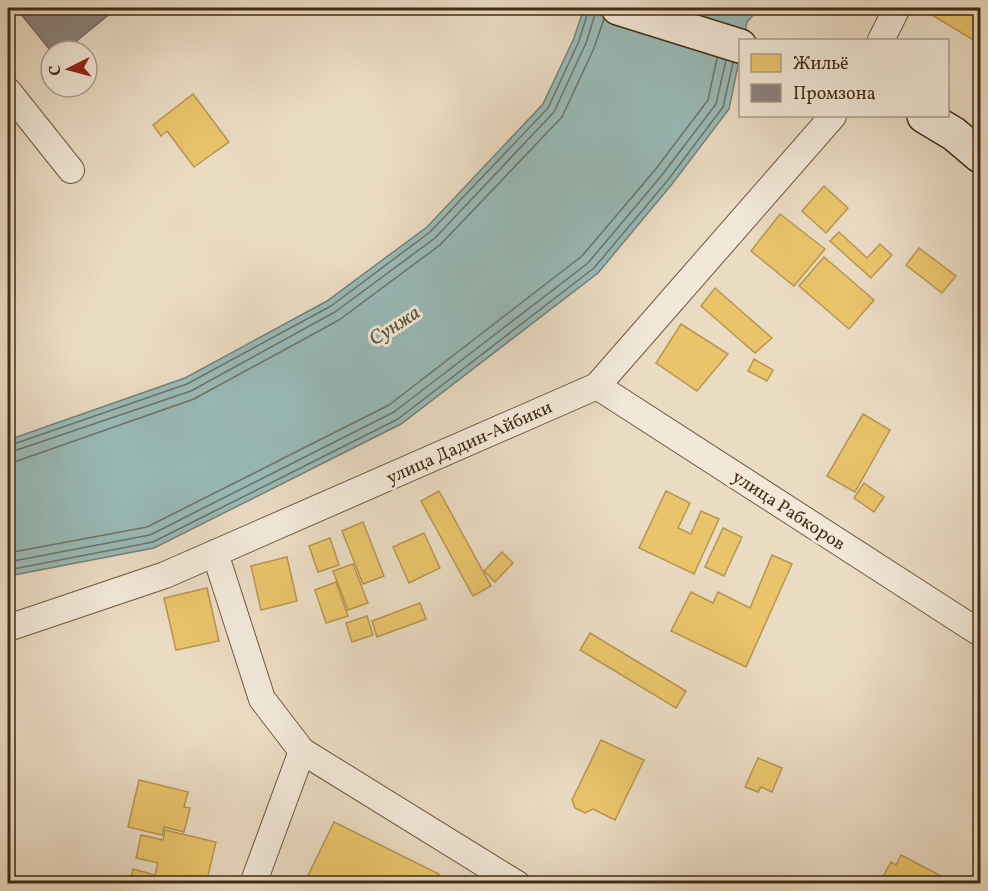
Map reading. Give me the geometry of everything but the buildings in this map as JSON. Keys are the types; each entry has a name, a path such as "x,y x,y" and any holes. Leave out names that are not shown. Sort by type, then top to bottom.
{"street":[{"path":"618,8 739,45"},
{"path":"882,39 897,8"},
{"path":"8,91 71,170"},
{"name":"улица Дадин-Айбики","path":"8,628 165,575 597,386 831,117"},
{"path":"926,117 954,134 981,156"},
{"name":"улица Рабкоров","path":"597,386 981,633"},
{"path":"215,553 262,699 302,751 517,884"},
{"path":"253,884 302,751"}],"water":[{"name":"Сунжа","path":"584,8 754,8 754,14 747,22 743,39 739,39 739,61 729,109 672,184 598,273 401,424 154,548 8,576 8,440 185,378 327,301 427,227 543,104 574,38"}]}
